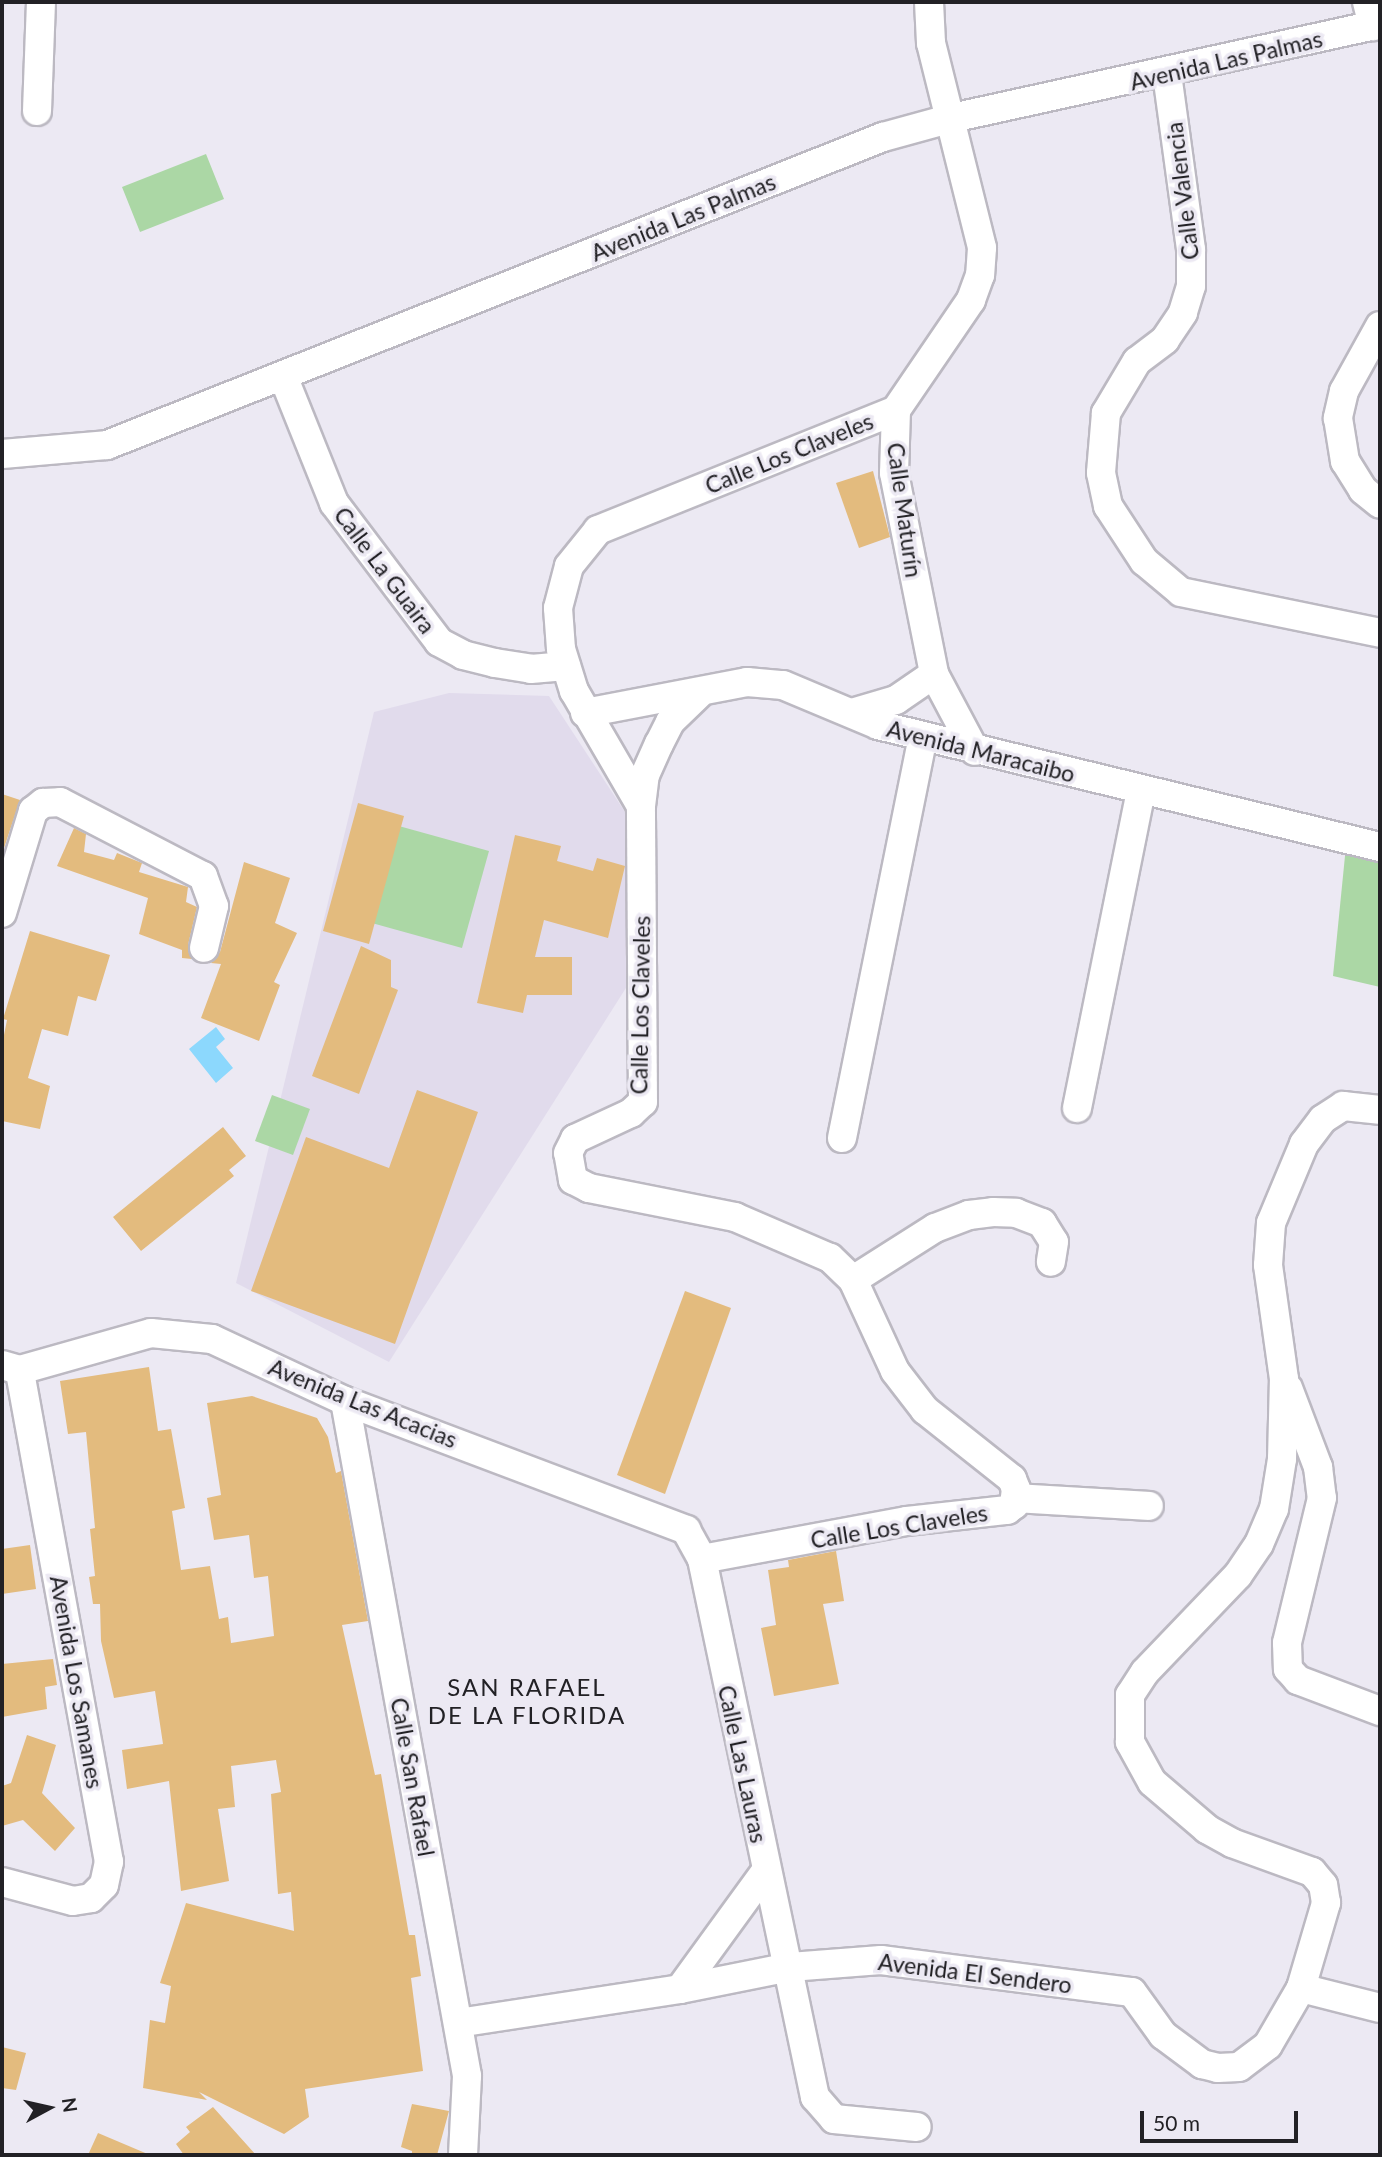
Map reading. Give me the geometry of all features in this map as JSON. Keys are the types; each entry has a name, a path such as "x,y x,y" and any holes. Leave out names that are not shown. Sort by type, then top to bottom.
{"street":[{"path":"37,111 41,2"},
{"name":"Calle Maturín","path":"929,2 931,43 952,118 982,248 980,275 971,300 896,410 894,473 934,674 975,751"},
{"name":"Avenida Las Palmas","path":"2,454 107,445 883,137 952,118 1167,74 1374,17"},
{"name":"Calle Valencia","path":"1167,74 1191,250 1191,286 1177,322 1165,340 1137,361 1106,413 1101,473 1108,506 1144,561 1181,592 1380,633"},
{"path":"1380,326 1344,391 1338,418 1345,461 1363,490 1380,504"},
{"name":"Calle La Guaira","path":"283,376 334,503 439,642 463,655 495,663 531,669 566,666"},
{"name":"Calle Los Claveles","path":"702,1559 907,1521 1007,1510 1016,1498 1012,1479 925,1410 895,1371 853,1280 830,1258 735,1217 589,1188 573,1180 568,1153 575,1139 631,1113 643,1102 641,806 585,713 566,666 558,608 569,566 598,530 896,410"},
{"path":"852,713 896,700 934,674"},
{"name":"Avenida Maracaibo","path":"585,713 699,694 747,682 783,685 852,713 923,737 1380,847"},
{"path":"641,806 645,775 670,722 699,694"},
{"path":"842,1138 923,737"},
{"path":"1077,1108 1141,790"},
{"path":"2,913 33,811 43,803 60,802 203,876 214,906 204,948"},
{"path":"1380,1110 1343,1106 1323,1119 1289,1174 1272,1223 1268,1265 1284,1379 1318,1468 1322,1498 1287,1643 1288,1669 1298,1680 1380,1711"},
{"path":"853,1280 935,1228 969,1215 993,1212 1016,1213 1042,1223 1054,1242 1051,1262"},
{"name":"Avenida Las Acacias","path":"11,1367 169,1332 212,1339 345,1401 686,1530 702,1559"},
{"name":"Avenida Los Samanes","path":"2,1882 73,1901 91,1898 104,1885 109,1863 11,1367"},
{"name":"Avenida El Sendero","path":"458,2022 680,1989 790,1967 898,1961 1132,1993 1163,2035 1202,2064 1218,2068 1238,2067 1268,2045 1301,1988 1326,1903 1323,1885 1312,1872 1232,1843 1178,1808 1152,1782 1137,1759 1130,1742 1128,1720 1130,1695 1145,1672 1238,1575 1259,1544 1274,1509 1282,1459 1284,1379"},
{"name":"Calle San Rafael","path":"345,1401 467,2076 463,2155"},
{"path":"1016,1498 1149,1506"},
{"name":"Calle Las Lauras","path":"702,1559 765,1872 790,1967 815,2097 821,2108 834,2119 853,2123 917,2127"},
{"path":"680,1989 765,1872"},
{"path":"1301,1988 1380,2008"}],"shaded area":[{"path":"449,693 549,696 625,812 631,980 389,1362 236,1283 374,712"}],"green space":[{"path":"206,154 224,199 140,232 122,187"},
{"path":"388,823 489,851 462,948 361,920"},
{"path":"1346,846 1380,855 1380,987 1333,976"},
{"path":"272,1095 310,1109 293,1155 255,1141"}],"water":[{"path":"216,1027 225,1039 216,1047 233,1068 216,1083 189,1049"}],"building":[{"path":"873,471 890,537 859,548 836,483"},
{"path":"2,794 20,800 4,848 2,848"},
{"path":"358,803 404,816 369,944 323,931"},
{"path":"74,828 86,834 84,852 114,860 117,853 142,863 139,872 188,887 186,902 197,907 188,945 192,959 182,958 182,950 139,934 148,898 57,866"},
{"path":"515,835 561,846 557,861 593,871 597,858 625,866 608,938 544,920 535,957 572,957 572,995 527,995 523,1013 477,1003"},
{"path":"244,862 290,878 275,923 297,933 274,982 280,985 259,1041 201,1018 221,964 211,963 220,952"},
{"path":"30,931 110,955 96,1001 78,996 68,1036 42,1029 28,1078 50,1086 40,1129 2,1121 2,1045 7,1020 3,1019"},
{"path":"361,946 391,960 391,987 398,990 359,1094 312,1076"},
{"path":"417,1090 478,1112 395,1344 251,1291 306,1137 389,1168"},
{"path":"223,1127 246,1156 229,1170 234,1176 141,1251 113,1217"},
{"path":"685,1291 731,1308 665,1494 617,1475"},
{"path":"149,1367 158,1431 171,1429 185,1508 172,1511 181,1570 210,1566 219,1619 228,1617 231,1643 274,1636 268,1576 254,1578 249,1535 214,1540 207,1498 221,1495 207,1403 252,1396 317,1418 328,1437 336,1473 341,1471 368,1621 342,1625 375,1775 381,1774 409,1935 415,1935 421,1976 411,1978 423,2071 305,2089 309,2117 284,2134 199,2092 207,2100 143,2088 150,2020 165,2023 171,1986 160,1983 186,1903 294,1931 291,1892 278,1894 271,1794 281,1792 276,1760 231,1766 235,1807 218,1809 229,1881 181,1891 169,1781 127,1789 122,1750 163,1744 155,1691 114,1698 101,1641 100,1604 93,1604 89,1577 95,1576 90,1529 95,1528 86,1432 68,1434 60,1381"},
{"path":"30,1545 36,1589 2,1594 2,1549"},
{"path":"836,1551 844,1601 823,1604 839,1684 774,1696 761,1628 776,1625 768,1570 789,1567 788,1560"},
{"path":"53,1659 57,1685 45,1687 47,1709 2,1717 2,1664"},
{"path":"27,1735 56,1745 42,1793 75,1828 55,1851 23,1820 2,1826 2,1786 11,1783"},
{"path":"2,2047 26,2053 16,2090 2,2088"},
{"path":"412,2104 449,2111 437,2155 412,2155 412,2151 401,2147"},
{"path":"213,2107 256,2155 184,2155 176,2144 190,2132 186,2127"},
{"path":"98,2133 150,2155 88,2155"}],"district":[{"name":"SAN RAFAEL DE LA FLORIDA","path":"527,1701"}]}
